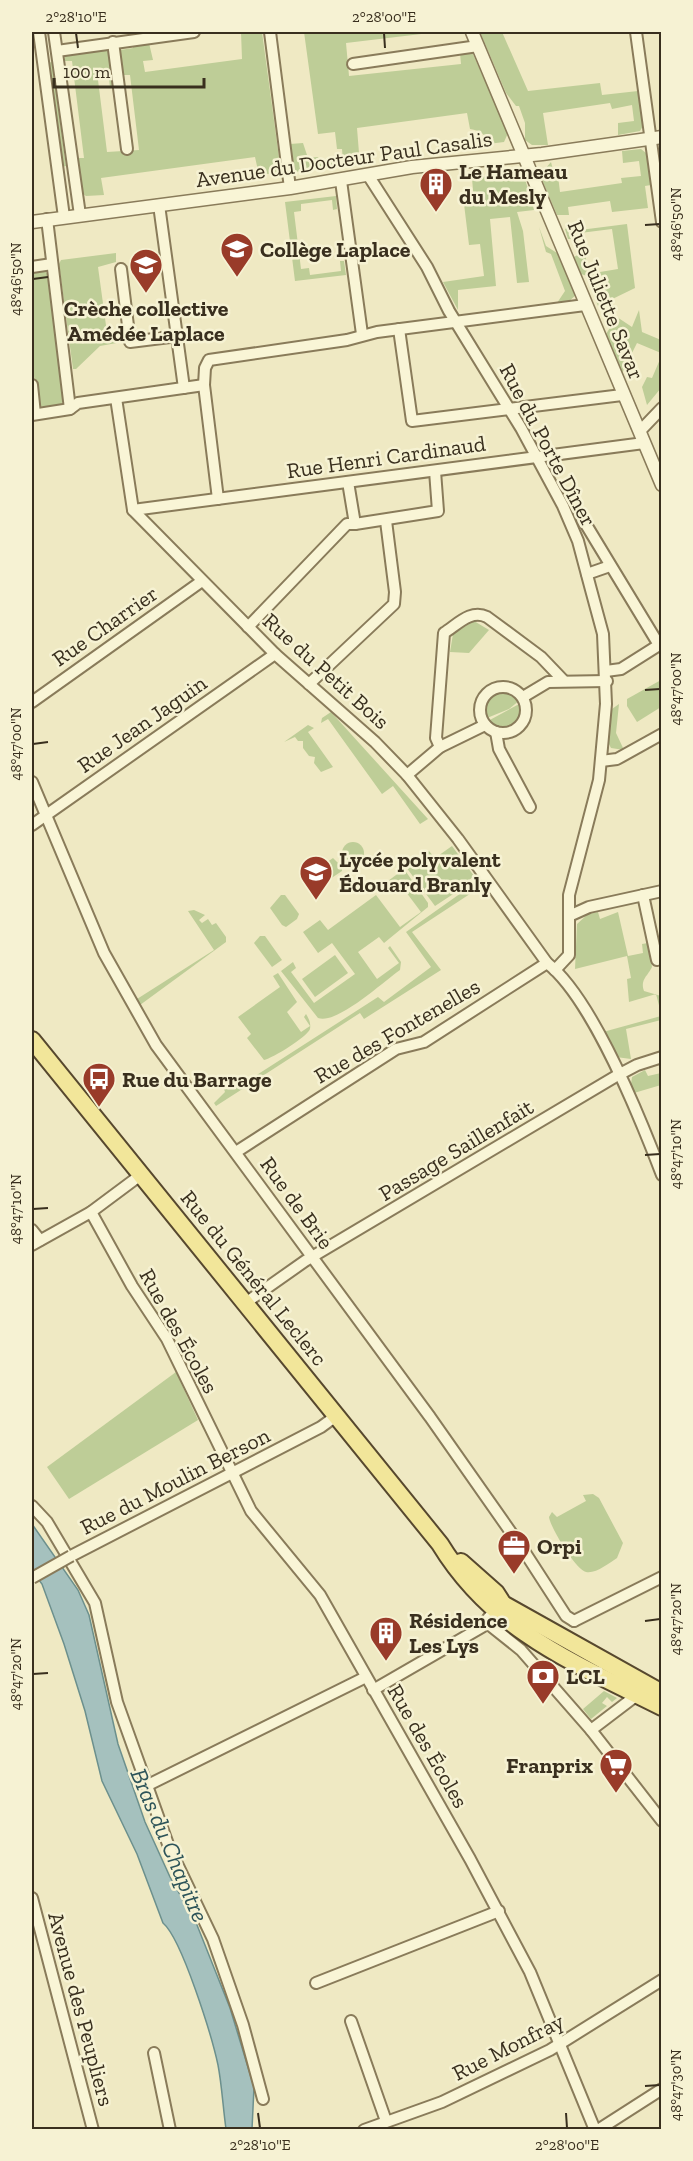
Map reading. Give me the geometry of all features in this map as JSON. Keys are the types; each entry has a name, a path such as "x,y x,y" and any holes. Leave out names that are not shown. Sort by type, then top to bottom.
{"main road":[{"name":"Rue du Général Leclerc","path":"32,1040 440,1544 458,1572 494,1612 559,1655 662,1707"},
{"name":"Rue du Général Leclerc","path":"494,1612 566,1638 662,1693"}],"street":[{"path":"39,32 37,53 64,217"},
{"path":"54,32 80,215"},
{"path":"57,51 194,32"},
{"path":"270,32 290,188"},
{"name":"Rue Juliette Savar","path":"472,32 622,395 662,485"},
{"path":"636,32 656,138 662,222"},
{"path":"113,42 127,149"},
{"path":"353,64 478,46"},
{"name":"Avenue du Docteur Paul Casalis","path":"32,222 341,181 412,167 524,156 656,138"},
{"name":"Rue du Porte Dîner","path":"368,176 427,267 563,506 578,541 603,634 606,679 601,761 570,895 569,955 551,967"},
{"path":"341,181 362,334"},
{"path":"159,205 184,388"},
{"path":"47,219 70,409"},
{"path":"32,267 52,264"},
{"path":"121,269 130,342 178,336"},
{"path":"218,499 204,385 209,360 347,340 362,334 585,305"},
{"path":"399,329 412,421 622,395"},
{"path":"32,385 33,414 70,409 78,403 204,385"},
{"path":"116,398 133,510"},
{"path":"642,437 662,408"},
{"name":"Rue Henri Cardinaud","path":"133,510 435,471 642,437"},
{"path":"248,627 347,524 438,511 435,471"},
{"path":"348,482 355,524"},
{"name":"Rue du Petit Bois","path":"133,510 274,654 375,742 407,775 458,839 581,1005 618,1075 662,1175"},
{"path":"523,697 541,685 563,680 606,679 659,645 579,513"},
{"path":"309,684 394,604 395,592 386,520"},
{"path":"587,574 610,567"},
{"name":"Rue Charrier","path":"32,702 202,581"},
{"path":"440,747 436,738 444,633 463,620 479,613 487,616 541,657 563,680"},
{"name":"Rue Jean Jaguin","path":"32,825 274,654"},
{"path":"505,686 515,690 523,697 526,715 522,724 514,730 496,732 485,725 480,715 485,694 494,688 505,686"},
{"path":"407,775 440,747 485,725"},
{"path":"496,732 499,749 530,807"},
{"path":"601,761 617,759 662,734"},
{"name":"Rue de Brie","path":"32,782 104,953 156,1045 456,1453 566,1616 574,1621"},
{"path":"569,916 589,908 662,891"},
{"path":"643,895 657,960"},
{"name":"Rue des Fontenelles","path":"236,1152 396,1049 424,1042 551,967"},
{"name":"Passage Saillenfait","path":"244,1304 314,1258 618,1075 637,1065 662,1057"},
{"path":"32,1230 36,1243 91,1212 142,1174"},
{"name":"Rue des Écoles","path":"91,1212 132,1286 167,1339 251,1511 320,1595 499,1911 530,1972 596,2130"},
{"name":"Rue du Moulin Berson","path":"32,1578 321,1427 336,1416"},
{"path":"32,1506 46,1521 95,1603 117,1702 169,1848 213,1939 241,2018 263,2099"},
{"path":"559,1655 574,1621 662,1577"},
{"path":"373,1690 482,1627 494,1612"},
{"name":"Rue du Général Leclerc","path":"494,1612 521,1650 591,1730 662,1821"},
{"path":"146,1786 366,1677"},
{"path":"591,1730 637,1695"},
{"name":"Avenue des Peupliers","path":"32,1898 93,2130"},
{"path":"316,1983 499,1911"},
{"name":"Rue Monfray","path":"364,2130 442,2102 560,2045 662,1980"},
{"path":"351,2021 386,2121"},
{"path":"154,2054 170,2130"},
{"path":"596,2130 662,2089"}],"green space":[{"path":"241,32 262,32 281,172 259,175 255,157 101,178 104,195 86,196 82,193 77,158 84,158 72,61 65,61 65,54 102,49 111,53 115,86 110,88 109,78 98,80 107,152 139,150 130,75 122,75 120,50 133,48 133,44 149,43 153,60 143,61 145,72 242,59"},
{"path":"304,32 438,32 346,43 349,76 461,64 460,53 472,52 508,133 504,142 488,144 482,134 470,129 467,113 357,128 359,153 364,152 366,163 294,172 290,144 303,143 308,158 318,157 322,162 343,161 342,149 337,149 335,132 318,134"},
{"path":"480,32 502,32 528,91 600,83 602,95 638,91 643,126 640,131 618,135 618,123 634,121 632,105 612,109 610,103 543,113 548,145 532,145 525,140 525,123 519,106 516,106 506,93"},
{"path":"52,62 66,166 61,167 47,63"},
{"path":"641,149 646,153 651,185 645,186 648,208 612,212 610,201 568,207 569,215 557,215 540,175 551,162 553,170 568,169 568,174 558,176 560,192 622,183 621,178 641,176 639,161 623,163 622,151"},
{"path":"523,172 534,210 517,212 523,231 529,282 517,283 510,217 490,219 496,286 458,290 458,310 443,282 484,276 480,244 469,245 464,204 474,203 472,178"},
{"path":"336,196 337,209 333,210 332,200 301,204 301,211 294,212 301,269 309,268 310,275 341,271 340,261 344,261 346,275 295,281 285,202"},
{"path":"627,224 635,288 598,306 587,276 581,274 574,257 585,251 588,274 618,269 612,229 572,234 572,239 568,239 565,229 571,226 572,231"},
{"path":"539,227 546,246 557,253 576,295 568,302 557,303 565,291 551,254 546,252"},
{"path":"116,253 116,262 98,267 108,340 119,339 121,334 122,342 100,346 76,369 73,369 59,264 61,260"},
{"path":"43,270 47,273 63,400 61,405 37,407 32,355 32,271"},
{"path":"639,310 642,332 661,340 661,353 637,343 622,373 606,334 617,317 632,327"},
{"path":"661,357 661,388 647,405 642,387 647,377 652,378"},
{"path":"474,621 489,630 469,653 450,652 453,634"},
{"path":"661,680 661,707 637,722 627,706 627,699"},
{"path":"501,691 511,692 520,700 509,709 487,718 485,709 487,701 492,695"},
{"path":"521,703 520,720 513,726 501,728 488,721"},
{"path":"619,704 616,733 624,750 611,748 608,742 612,709"},
{"path":"331,712 428,819 420,824 393,786 382,794 328,719 321,723 322,718"},
{"path":"308,725 314,728 308,732 333,767 321,772 314,763 315,757 309,756 303,748 303,741 298,741 295,737 284,742"},
{"path":"353,842 361,845 364,853 361,861 353,864 345,861 342,853 345,845"},
{"path":"452,846 474,876 468,881 470,883 435,906 406,867 429,851 435,858"},
{"path":"333,858 342,867 342,871 324,883 316,870"},
{"path":"404,869 428,903 428,907 384,943 379,937 358,952 377,979 399,963 388,948 390,946 401,962 400,970 348,1009 337,1015 318,1018 281,971 293,962 296,968 291,972 314,1003 355,974 332,943 318,953 303,932 320,920 328,930 376,895 400,927 421,912 403,888 396,892 388,881"},
{"path":"478,881 482,886 412,932 441,970 364,1019 360,1013 216,1106 214,1103 225,1092 223,1086 240,1077 246,1082 378,997 384,1002 431,967 406,932"},
{"path":"281,895 285,895 299,914 297,919 286,927 270,908"},
{"path":"194,910 205,915 199,920 202,923 208,919 212,925 216,923 226,937 226,942 140,1005 137,999 214,950 188,911"},
{"path":"598,912 600,919 618,912 628,956 643,953 642,944 648,943 652,967 643,987 644,991 655,994 629,1002 627,979 631,978 627,956 575,969 577,924 588,914"},
{"path":"260,936 265,936 282,960 272,967 254,943"},
{"path":"335,955 348,973 315,997 302,979"},
{"path":"278,973 297,1002 287,1012 301,1032 310,1026 310,1029 289,1047 264,1060 247,1038 251,1034 238,1017 280,987 273,976"},
{"path":"656,995 661,996 661,1013"},
{"path":"306,1014 310,1026 304,1017"},
{"path":"661,1016 661,1020 626,1029 631,1059 616,1057 603,1032"},
{"path":"645,1070 648,1076 661,1073 661,1085 634,1093 631,1084 632,1077"},
{"path":"176,1372 198,1420 69,1499 47,1467"},
{"path":"593,1494 599,1498 623,1543 617,1558 598,1570 586,1572 576,1564 564,1548 549,1517 552,1512 557,1517 586,1501 583,1495"},
{"path":"604,1691 617,1698 612,1702 607,1697 602,1703 607,1706 591,1719 583,1709"}],"water":[{"path":"32,1524 78,1590 89,1615 118,1744 145,1822 170,1877 197,1925 230,2008 254,2087 252,2129 226,2129 221,2081 210,2033 179,1948 163,1923 137,1854 102,1781 85,1711 64,1644 42,1584 32,1571"}],"place":[{"name":"Le Hameau du Mesly","path":"436,213"},
{"name":"Collège Laplace","path":"237,278"},
{"name":"Crèche collective Amédée Laplace","path":"146,294"},
{"name":"Lycée polyvalent Édouard Branly","path":"316,901"},
{"name":"Rue du Barrage","path":"99,1108"},
{"name":"Orpi","path":"514,1575"},
{"name":"Résidence Les Lys","path":"386,1662"},
{"name":"LCL","path":"543,1705"},
{"name":"Franprix","path":"616,1794"}],"water label":[{"name":"Bras du Chapitre","path":"170,1845"}]}
